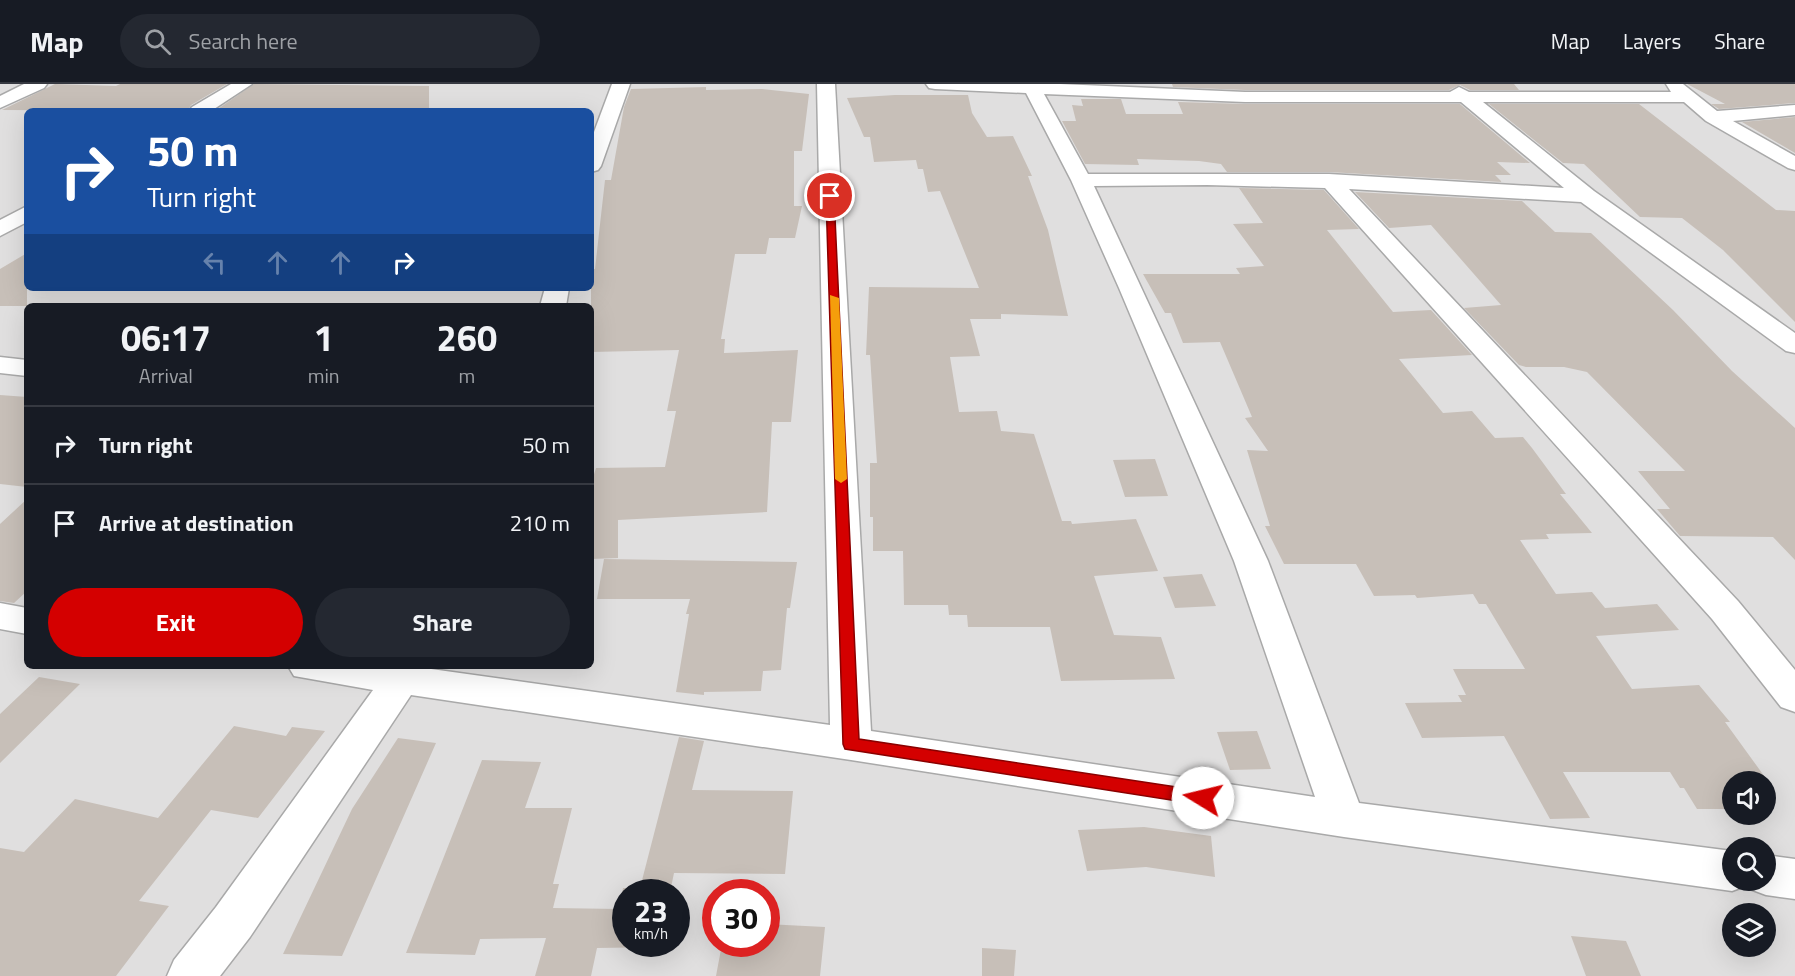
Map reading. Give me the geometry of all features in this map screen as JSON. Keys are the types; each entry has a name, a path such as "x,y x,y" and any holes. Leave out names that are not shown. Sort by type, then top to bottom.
{"street":[{"path":"0,103 38,84"},
{"path":"203,108 243,84"},
{"path":"594,153 621,84"},
{"path":"826,84 851,744"},
{"path":"935,84 1243,90 1458,90 1690,97"},
{"path":"1672,84 1713,117 1795,164"},
{"path":"1032,87 1081,180 1131,288 1251,561 1344,819"},
{"path":"1458,90 1586,196 1795,345"},
{"path":"1713,117 1795,110"},
{"path":"1081,180 1158,177 1329,180 1586,196"},
{"path":"1329,180 1725,610 1795,698"},
{"path":"0,229 24,215"},
{"path":"0,365 24,368"},
{"path":"0,616 24,620"},
{"path":"343,669 403,674 1344,819 1722,870"},
{"path":"191,976 233,922 403,674"},
{"path":"1776,877 1795,879"}],"shaded area":[{"path":"0,84 1795,84 1795,976 0,976"}],"building":[{"path":"55,84 116,86 120,84 227,84 189,108 2,110"},
{"path":"254,84 429,86 429,108 219,108"},
{"path":"1172,84 1514,84 1519,90 1470,90 1460,85 1449,90 1245,90 1173,87"},
{"path":"1687,84 1795,84 1795,103 1719,109 1711,104 1725,104"},
{"path":"706,87 706,90 762,89 809,94 802,151 794,151 794,206 802,206 795,238 769,238 766,254 735,254 721,339 725,339 724,353 798,350 791,422 772,422 767,512 618,520 618,558 594,559 594,474 596,468 665,467 676,411 667,411 679,350 594,352 594,303 591,303 591,291 594,291 594,269 605,180 611,180 624,107 631,89"},
{"path":"895,95 968,95 972,113 987,137 1013,136 1032,176 1028,176 1048,230 1068,316 1001,314 1001,319 970,319 980,356 950,357 959,412 997,411 1001,431 1034,434 1062,521 1071,521 1072,524 1136,519 1158,571 1094,576 1114,635 1161,637 1175,679 1061,681 1050,627 968,627 967,615 949,615 948,605 904,605 903,551 873,551 873,517 870,517 870,463 877,463 870,355 866,355 869,287 979,288 940,191 928,192 923,169 918,169 916,160 874,162 870,137 864,137 847,98"},
{"path":"1081,99 1121,99 1126,114 1183,114 1178,102 1460,104 1530,163 1497,162 1511,175 1495,175 1502,182 1329,172 1227,172 1221,164 1199,161 1137,159 1139,165 1085,164 1062,121 1076,121 1072,105 1083,106"},
{"path":"1489,104 1639,104 1776,210 1795,211 1795,322 1723,250 1682,218 1640,217 1584,164 1563,163"},
{"path":"1795,117 1795,153 1742,122"},
{"path":"1239,188 1324,190 1359,229 1327,230 1393,312 1431,310 1472,355 1399,359 1443,413 1472,411 1495,438 1523,437 1566,494 1560,494 1592,533 1546,534 1549,539 1520,540 1556,594 1592,592 1605,608 1657,604 1679,630 1596,636 1632,689 1699,685 1730,722 1725,722 1761,771 1722,771 1722,809 1697,809 1684,788 1680,788 1670,772 1563,772 1590,818 1550,819 1504,736 1422,738 1405,703 1462,702 1458,695 1466,695 1453,669 1525,669 1486,604 1479,604 1473,594 1417,598 1415,595 1374,596 1356,564 1284,564 1265,526 1270,526 1247,450 1268,451 1245,418 1252,417 1220,342 1183,343 1171,313 1165,313 1143,274 1240,274 1236,268 1264,266 1233,224 1263,223"},
{"path":"1355,192 1522,201 1555,232 1591,233 1673,310 1732,371 1795,428 1795,560 1773,537 1680,536 1657,509 1670,509 1638,471 1685,471 1587,372 1564,367 1519,365 1464,308 1501,305 1431,225 1389,228"},
{"path":"24,255 24,291 27,291 27,303 24,303 24,306 0,306 0,269"},
{"path":"0,395 24,397 24,487 0,484"},
{"path":"1155,459 1168,496 1125,497 1113,460"},
{"path":"24,502 24,594 14,603 0,601 0,524"},
{"path":"604,559 797,562 790,608 787,608 781,670 763,671 761,691 704,692 704,695 676,692 690,599 597,599"},
{"path":"1202,574 1216,606 1175,608 1163,577"},
{"path":"39,677 80,684 0,763 0,714"},
{"path":"234,726 286,736 292,727 325,731 258,818 211,810 139,901 169,906 116,976 0,976 0,848 24,852 75,799 158,818"},
{"path":"1257,731 1271,769 1230,770 1217,732"},
{"path":"679,737 704,741 692,790 793,791 785,874 674,873 673,879 642,879"},
{"path":"398,738 436,743 342,956 283,954 352,809"},
{"path":"482,760 541,762 525,808 572,808 553,884 559,884 553,908 612,909 612,948 597,948 591,976 535,976 546,938 480,939 475,955 406,953"},
{"path":"1144,827 1211,836 1215,877 1146,867 1087,871 1078,830"},
{"path":"780,925 825,927 820,976 716,976 720,957 780,957"},
{"path":"1571,936 1626,941 1641,976 1586,976"},
{"path":"982,948 1016,950 1014,976 982,976"}],"slow traffic":[{"path":"834,298 841,479"}],"route":[{"path":"830,196 851,744 1203,798"}]}
